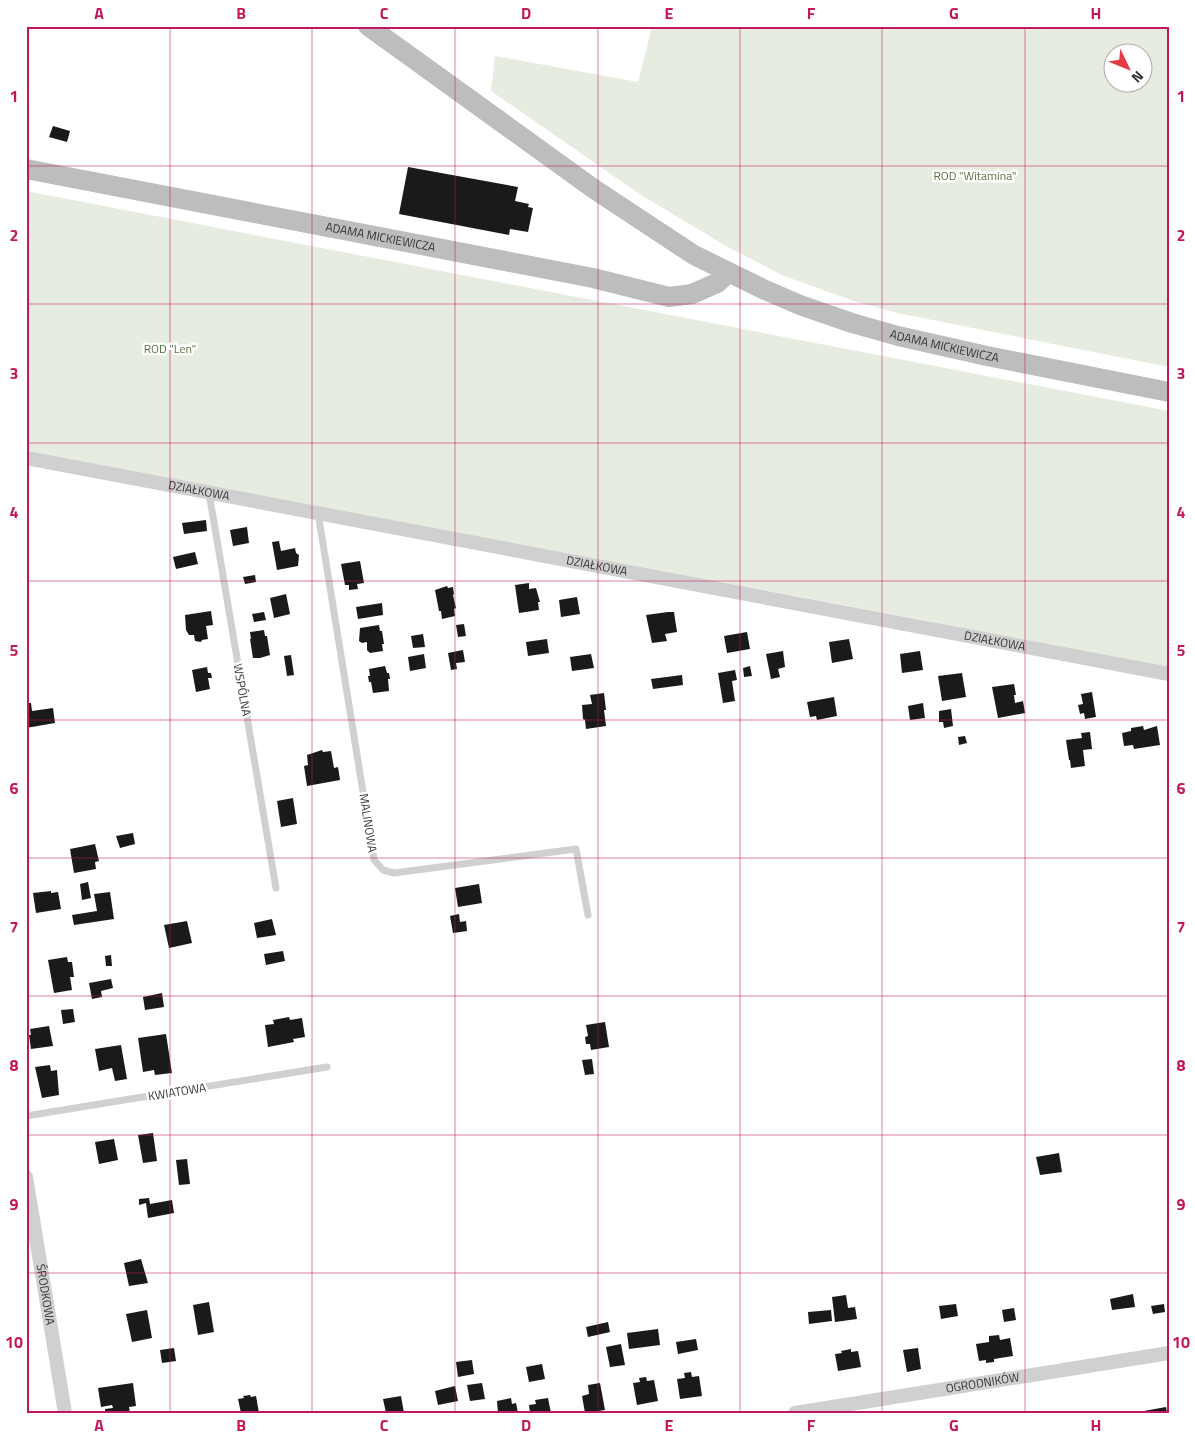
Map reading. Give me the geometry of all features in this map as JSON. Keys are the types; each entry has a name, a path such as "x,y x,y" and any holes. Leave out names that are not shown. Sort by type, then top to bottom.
{"street":[{"name":"ADAMA MICKIEWICZA","path":"368,26 594,189 694,255 728,273 800,305 898,336 987,356 1169,392"},
{"name":"ADAMA MICKIEWICZA","path":"26,169 593,278 669,297 692,294 717,283 728,273"},
{"name":"DZIAŁKOWA","path":"26,458 1169,674"},
{"name":"ŚRODKOWA","path":"26,1177 65,1413"},
{"name":"OGRODNIKÓW","path":"795,1413 1169,1352"}],"lane":[{"name":"WSPÓLNA","path":"209,492 276,888"},
{"name":"MALINOWA","path":"318,513 374,860 383,870 394,873 576,849 588,915"},
{"name":"KWIATOWA","path":"26,1116 327,1068"}],"green space":[{"name":"ROD \"Witamina\"","path":"652,26 1169,26 1169,367 897,313 854,301 784,276 726,246 641,195 491,91 495,56 638,82"},
{"name":"ROD \"Len\"","path":"26,191 1169,411 1169,670 918,619 26,452"}],"building":[{"path":"53,126 70,131 67,142 49,137"},
{"path":"408,167 518,187 515,201 529,204 528,207 533,208 528,232 510,229 509,235 399,214"},
{"path":"206,520 207,531 184,534 182,523"},
{"path":"247,527 249,543 233,546 230,530"},
{"path":"279,541 281,551 295,548 296,553 299,555 298,566 277,570 272,542"},
{"path":"195,552 198,564 176,569 173,557"},
{"path":"360,561 364,583 357,584 358,589 349,590 349,585 345,585 341,564"},
{"path":"255,575 256,582 245,584 243,577"},
{"path":"529,583 529,589 536,588 540,602 538,602 539,610 519,613 515,585"},
{"path":"447,586 448,588 453,587 456,608 454,609 455,616 442,619 435,590"},
{"path":"286,594 290,614 274,618 270,598"},
{"path":"577,597 580,614 561,617 559,600"},
{"path":"382,603 383,615 358,619 356,607"},
{"path":"211,611 213,625 206,626 208,639 201,642 195,641 194,635 189,635 186,630 185,615"},
{"path":"264,612 266,620 254,622 252,614"},
{"path":"674,612 677,632 665,634 667,641 652,643 646,615"},
{"path":"464,624 466,636 458,637 456,625"},
{"path":"379,625 384,644 382,644 383,651 370,653 367,650 367,642 362,643 359,641 360,628"},
{"path":"264,630 265,636 267,636 270,655 253,658 250,632"},
{"path":"747,632 750,649 727,653 724,636"},
{"path":"423,634 425,647 413,648 411,636"},
{"path":"547,639 549,653 528,656 526,642"},
{"path":"849,639 853,659 832,663 829,642"},
{"path":"463,650 465,662 456,663 457,669 451,670 448,653"},
{"path":"783,651 785,667 778,669 780,677 771,679 766,654"},
{"path":"920,651 923,670 902,673 900,654"},
{"path":"424,654 426,668 410,671 408,657"},
{"path":"591,654 594,668 572,671 570,657"},
{"path":"291,655 294,675 287,676 284,656"},
{"path":"385,666 390,679 388,679 389,691 373,693 368,676 370,676 369,669"},
{"path":"750,666 752,676 744,677 743,668"},
{"path":"207,667 208,673 211,673 212,678 208,678 210,689 196,692 192,670"},
{"path":"735,670 737,680 732,681 735,701 723,703 718,673"},
{"path":"962,673 966,697 942,701 938,676"},
{"path":"682,675 683,685 653,689 651,679"},
{"path":"1014,684 1015,703 1023,701 1025,713 998,718 992,687"},
{"path":"1092,692 1096,717 1085,719 1084,713 1080,714 1078,705 1083,704 1081,694"},
{"path":"604,693 606,726 586,729 582,705 592,704 590,695"},
{"path":"834,697 837,716 817,720 816,716 810,717 807,702"},
{"path":"26,703 31,703 32,711 53,708 55,723 26,728"},
{"path":"923,703 925,718 910,720 908,706"},
{"path":"951,709 953,726 944,728 943,722 939,722 939,711"},
{"path":"1143,726 1144,730 1157,726 1160,745 1134,749 1133,745 1124,746 1122,733 1131,731 1131,728"},
{"path":"1090,732 1092,749 1083,750 1085,766 1071,768 1066,740 1082,738 1081,733"},
{"path":"965,736 967,743 959,745 958,737"},
{"path":"322,750 323,752 331,751 334,768 338,767 340,780 307,786 304,766 308,765 307,755"},
{"path":"293,798 297,824 281,827 277,801"},
{"path":"133,833 135,844 120,848 116,836"},
{"path":"95,844 99,861 95,862 96,869 74,873 70,849"},
{"path":"88,882 91,898 82,900 80,884"},
{"path":"479,884 482,903 458,907 455,888"},
{"path":"51,891 51,893 58,892 61,909 36,913 33,893"},
{"path":"110,892 114,919 74,925 72,915 97,911 94,894"},
{"path":"459,914 460,922 466,921 467,931 453,933 450,916"},
{"path":"272,919 276,935 257,938 254,923"},
{"path":"187,921 192,943 169,948 164,925"},
{"path":"283,951 285,961 266,965 264,954"},
{"path":"111,955 112,966 106,966 105,956"},
{"path":"67,957 68,962 72,962 74,977 70,977 72,990 54,993 48,960"},
{"path":"111,979 113,988 101,991 102,997 92,999 89,983"},
{"path":"162,993 164,1007 145,1010 143,997"},
{"path":"73,1009 75,1022 63,1024 61,1010"},
{"path":"289,1017 290,1020 302,1018 305,1037 293,1039 294,1042 268,1047 265,1025 274,1024 273,1020"},
{"path":"605,1022 609,1047 591,1050 590,1044 586,1044 585,1037 588,1036 586,1025"},
{"path":"49,1026 53,1046 31,1049 30,1029"},
{"path":"166,1034 172,1073 155,1075 154,1070 143,1072 138,1038"},
{"path":"121,1045 127,1079 115,1081 112,1068 99,1071 95,1049"},
{"path":"592,1059 594,1074 585,1075 582,1060"},
{"path":"50,1065 51,1071 57,1070 59,1095 42,1098 35,1067"},
{"path":"153,1133 157,1161 143,1163 138,1135"},
{"path":"114,1139 118,1160 99,1164 95,1142"},
{"path":"1059,1153 1062,1172 1040,1175 1036,1157"},
{"path":"187,1159 190,1184 179,1185 176,1160"},
{"path":"149,1198 150,1204 172,1200 174,1213 148,1218 146,1203 139,1205 139,1199"},
{"path":"141,1259 148,1283 129,1286 124,1263"},
{"path":"1133,1294 1135,1307 1112,1310 1110,1299"},
{"path":"846,1295 848,1308 855,1307 857,1319 835,1322 832,1297"},
{"path":"209,1302 214,1332 198,1335 193,1305"},
{"path":"956,1304 958,1316 941,1319 939,1306"},
{"path":"1164,1304 1165,1312 1153,1314 1151,1306"},
{"path":"1014,1308 1016,1320 1004,1322 1002,1310"},
{"path":"147,1310 152,1338 132,1342 126,1314"},
{"path":"831,1310 832,1321 809,1324 808,1312"},
{"path":"608,1322 610,1332 588,1337 586,1327"},
{"path":"658,1329 660,1345 629,1349 627,1333"},
{"path":"999,1335 1000,1340 1010,1338 1013,1356 994,1359 994,1362 986,1363 986,1360 979,1361 976,1344 989,1342 989,1336"},
{"path":"696,1339 698,1350 678,1354 676,1342"},
{"path":"621,1344 625,1365 610,1367 606,1347"},
{"path":"174,1348 176,1361 162,1363 160,1350"},
{"path":"918,1348 921,1369 907,1372 903,1350"},
{"path":"851,1349 851,1352 858,1351 861,1367 838,1371 835,1354"},
{"path":"472,1360 474,1374 458,1377 456,1362"},
{"path":"542,1364 545,1379 529,1382 526,1367"},
{"path":"691,1372 692,1377 699,1376 702,1396 680,1399 677,1379 685,1378 684,1373"},
{"path":"646,1377 647,1381 654,1380 658,1401 637,1405 633,1383 640,1382 639,1378"},
{"path":"133,1383 136,1406 129,1407 130,1413 105,1413 105,1409 113,1408 112,1405 101,1407 98,1388"},
{"path":"482,1383 485,1399 470,1401 467,1385"},
{"path":"600,1383 605,1410 585,1413 582,1396 589,1394 588,1385"},
{"path":"455,1386 458,1401 438,1405 435,1391"},
{"path":"250,1395 251,1397 256,1396 259,1413 241,1413 238,1399"},
{"path":"401,1396 404,1413 386,1413 383,1399"},
{"path":"511,1398 512,1404 516,1403 518,1413 498,1413 497,1401"},
{"path":"548,1398 551,1413 530,1413 529,1405 536,1404 535,1400"},
{"path":"1166,1407 1167,1413 1138,1413 1138,1412"}]}
